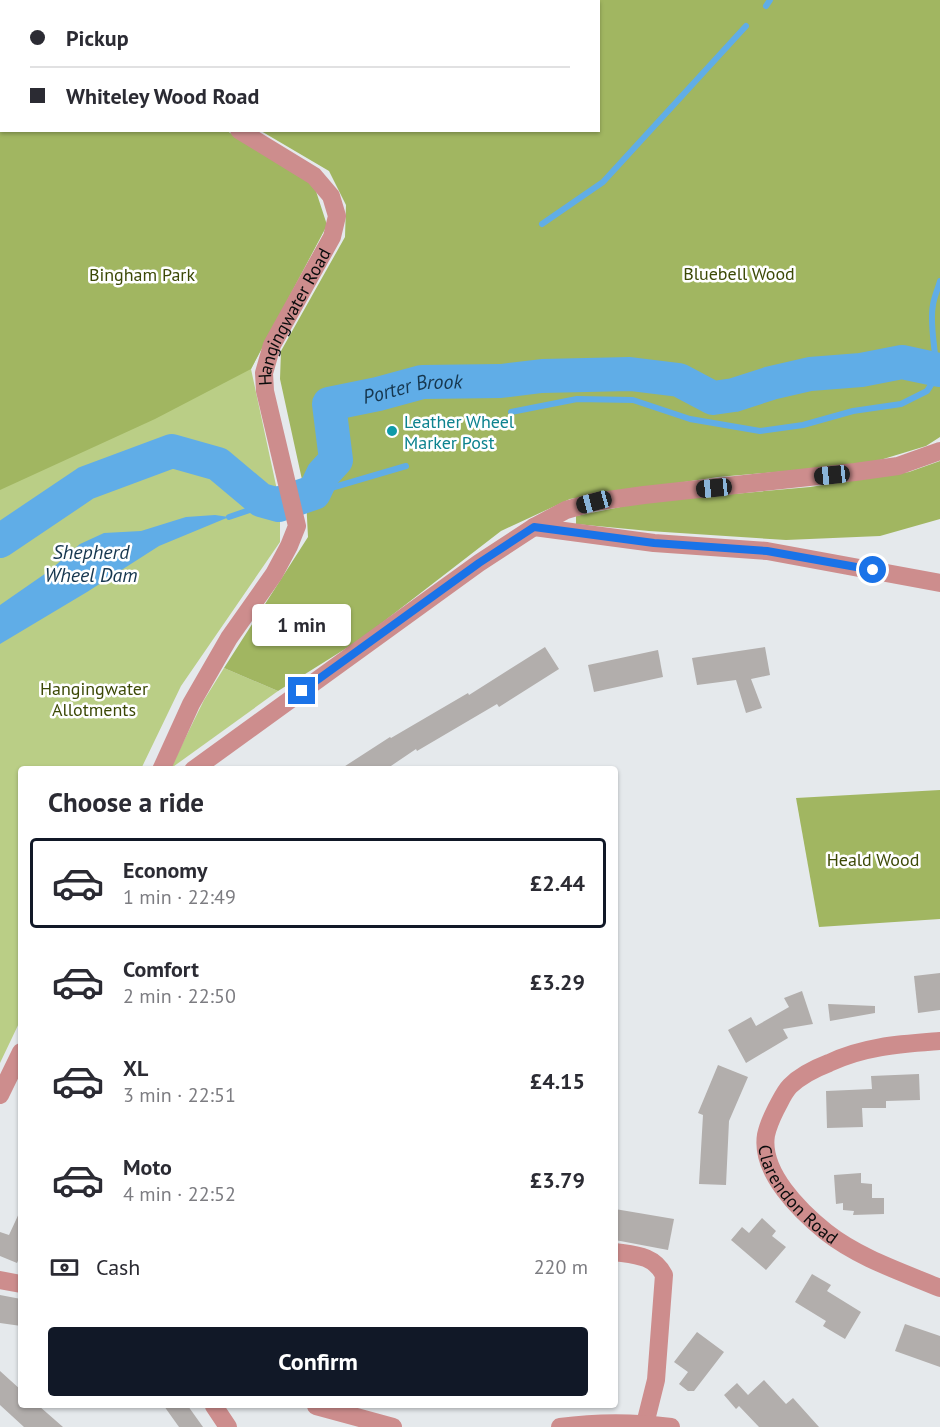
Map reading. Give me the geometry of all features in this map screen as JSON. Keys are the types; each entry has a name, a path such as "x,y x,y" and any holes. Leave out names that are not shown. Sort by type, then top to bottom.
{"street":[{"name":"Hangingwater Road","path":"163,766 190,704 229,638 274,574 297,526 266,391 264,373 272,345 332,237 337,216 331,196 314,176 242,132"},
{"path":"199,766 479,563 534,527 566,510 594,502 644,495 898,466 940,451"},
{"path":"534,527 654,543 767,551 940,583"},
{"name":"Clarendon Road","path":"940,1041 896,1044 861,1051 830,1062 808,1074 790,1087 780,1101 771,1118 766,1136 767,1156 775,1174 788,1195 805,1214 827,1233 854,1251 940,1288"},
{"path":"0,1095 18,1058"},
{"path":"618,1252 646,1257 660,1268 664,1275 656,1380 648,1425"},
{"path":"0,1280 18,1283"},
{"path":"215,1408 228,1427"},
{"path":"323,1408 393,1427"},
{"path":"560,1427 581,1424 671,1427"}],"green space":[{"name":"Bluebell Wood","path":"600,0 940,0 940,437 926,446 867,464 718,477 570,499 501,531 361,639 278,691 224,668 308,537 306,498 280,379 281,351 345,237 346,205 329,171 263,132 600,132"},
{"name":"Bingham Park","path":"0,132 228,132 327,225 251,369 280,504 280,542 181,686 142,766 18,766 18,1025 0,1063"},
{"path":"0,132 229,132 314,185 327,225 251,369 155,419 0,490"},
{"path":"940,461 940,519 880,536 786,540 576,524 576,516 645,502 810,487 909,472"},
{"path":"224,668 278,691 171,766 204,700"},
{"name":"Heald Wood","path":"940,790 940,919 819,927 796,798"}],"water":[{"name":"Shepherd Wheel Dam","path":"215,515 229,517 159,546 0,644 0,605 49,571 80,544 104,533 141,531 186,517"}],"building":[{"path":"545,647 559,669 499,707 497,704 417,751 416,749 391,766 345,766 390,737 468,693 469,695"},
{"path":"765,647 770,675 751,679 762,708 746,713 736,680 697,685 692,658"},
{"path":"658,650 663,677 594,692 588,665"},
{"path":"940,973 940,1010 918,1013 914,976"},
{"path":"802,991 813,1024 783,1029 788,1038 746,1063 728,1030 751,1017 756,1026 789,1007 784,998"},
{"path":"828,1004 875,1006 875,1013 830,1021"},
{"path":"718,1065 748,1077 729,1121 726,1185 699,1184 703,1115 698,1113"},
{"path":"919,1074 920,1100 886,1101 886,1108 862,1108 863,1127 827,1128 826,1091 872,1089 871,1076"},
{"path":"861,1173 861,1183 872,1184 872,1198 884,1198 884,1214 853,1215 854,1211 843,1210 843,1203 836,1204 834,1175"},
{"path":"618,1210 674,1219 668,1250 618,1241"},
{"path":"18,1216 17,1263 0,1256 0,1232 9,1235"},
{"path":"762,1218 776,1231 772,1236 786,1247 766,1270 731,1240 742,1227 749,1233"},
{"path":"812,1274 831,1285 827,1291 861,1312 845,1339 823,1326 826,1321 795,1302"},
{"path":"0,1295 18,1298 18,1326 0,1323"},
{"path":"905,1324 940,1336 940,1367 895,1351"},
{"path":"697,1332 724,1352 694,1391 688,1391 679,1384 688,1372 674,1362"},
{"path":"0,1371 18,1387 18,1408 41,1408 63,1427 24,1427 0,1405"},
{"path":"764,1380 786,1404 793,1398 819,1427 759,1427 739,1406 736,1409 724,1395 737,1383 748,1395"},
{"path":"165,1408 189,1408 203,1427 179,1427"}],"waterway":[{"path":"766,6 770,0"},
{"path":"542,224 603,182 746,26"},
{"path":"936,370 932,312 940,281"},
{"name":"Porter Brook","path":"0,541 86,483 172,451 218,464 261,500 279,505 314,493 323,474 336,460 329,404 422,382 501,381 542,376 630,374 679,380 713,398 734,395 810,374 861,370 902,362 940,370"},
{"path":"511,412 577,399 633,400 690,419 760,431 803,425 853,411 901,404 927,391 940,371"},
{"path":"314,493 406,466"},
{"path":"241,482 272,491 323,474"},
{"path":"229,517 270,503"}],"place":[{"name":"Leather Wheel Marker Post","path":"392,431"}],"route":[{"path":"302,691 479,563 534,527 654,543 767,551 873,570"}],"park label":[{"name":"Hangingwater Allotments","path":"94,698"}]}
